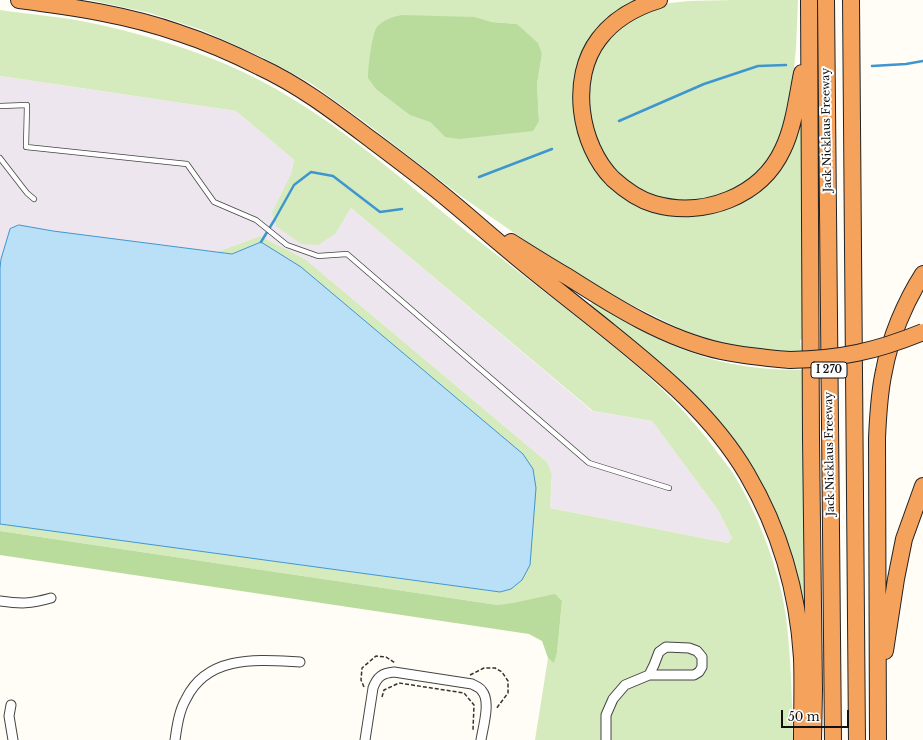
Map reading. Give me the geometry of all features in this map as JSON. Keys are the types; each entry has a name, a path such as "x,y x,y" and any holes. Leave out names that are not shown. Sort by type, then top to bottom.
{"highway":[{"path":"19,0 110,14 176,32 230,53 269,72 293,85 324,105 434,188 523,249 608,303 679,337 720,351 755,358 820,360 868,351 899,342 923,332"},
{"path":"659,0 642,5 624,16 612,25 598,39 583,74 581,86 582,116 587,137 600,163 613,178 625,188 653,204 671,208 692,209 713,205 750,189 764,177 782,150 790,130 809,34"},
{"path":"809,0 814,690 813,740"},
{"name":"Jack Nicklaus Freeway","path":"826,0 833,740"},
{"name":"I 270","path":"851,0 857,740"},
{"path":"434,188 513,254 651,365 682,393 712,425 746,472 767,514 785,561 792,585 800,634 802,661 802,740"},
{"path":"878,740 877,438 879,403 884,371 898,323 923,274"},
{"path":"878,696 896,579 904,539 923,486"}],"street":[{"path":"0,601 34,603 51,598"},
{"path":"606,740 606,714 613,698 625,685 649,675 694,675 699,672 702,667 702,657 697,651 689,648 666,648 659,652 649,675"},
{"path":"175,740 185,700 195,686 210,673 222,667 242,661 262,660 300,662"},
{"path":"365,740 373,688 376,680 386,673 394,672 472,684 479,687 483,691 487,705 477,738"},
{"path":"11,705 9,716 13,740"}],"lane":[{"path":"0,106 27,105 26,147 187,164 214,202 256,220 287,244 318,256 347,254 589,463 669,488"},
{"path":"0,158 27,193 34,199"}],"path":[{"path":"379,702 384,690 399,683 464,693 474,705 477,738"}],"shaded area":[{"path":"0,76 236,111 294,160 291,174 336,233 351,208 592,411 652,421 718,510 732,538 728,543 550,508 552,474 547,462 305,259 260,236 217,252 53,231 19,225 1,259 0,268"}],"green space":[{"path":"90,0 644,0 592,47 581,132 649,207 753,192 797,119 803,118 804,339 800,340 801,352 762,352 723,343 687,332 622,300 532,245 462,197 366,123 312,84 264,58 202,30 150,13","holes":["475,17 492,22 517,24 542,54 537,84 539,121 445,137 430,122"]},
{"path":"798,0 796,48 792,88 783,134 766,166 734,192 700,202 659,199 638,191 621,178 606,161 594,139 588,97 593,67 607,43 618,30 630,20 658,6 689,1"},
{"path":"0,10 81,21 123,30 204,55 224,63 274,88 304,106 362,147 621,353 652,380 681,408 729,468 754,512 761,529 774,565 786,617 792,694 793,740 535,740 548,658 554,662 557,653 562,601 498,605 0,531 0,524 483,590 500,592 511,589 261,242 232,254 217,252 260,236 305,259 547,462 552,474 550,508 728,543 732,538 718,510 652,421 593,411 351,208 336,233 318,245 301,244 276,226 272,213 291,174 294,160 236,111 0,76"},
{"path":"402,15 475,17 492,22 517,24 538,43 542,54 537,84 539,121 533,131 460,139 445,137 430,122 410,115 376,89 368,78 373,36 380,24 386,20"},
{"path":"592,302 652,336 704,357 745,366 802,370 802,391 804,390 807,618 801,618 753,475 624,334 590,305"},
{"path":"0,531 498,605 555,594 562,601 557,653 554,663 548,658 542,641 529,634 0,555"}],"water":[{"path":"19,225 53,231 232,254 261,242 301,267 523,454 533,469 536,488 530,565 522,580 511,589 500,592 0,524 0,268 1,259 10,229"}],"waterway":[{"path":"872,66 906,64 923,61"},
{"path":"619,121 704,84 758,66 786,65"},
{"path":"479,177 552,149"},
{"path":"261,242 294,185 311,172 333,176 380,212 402,209"}]}
